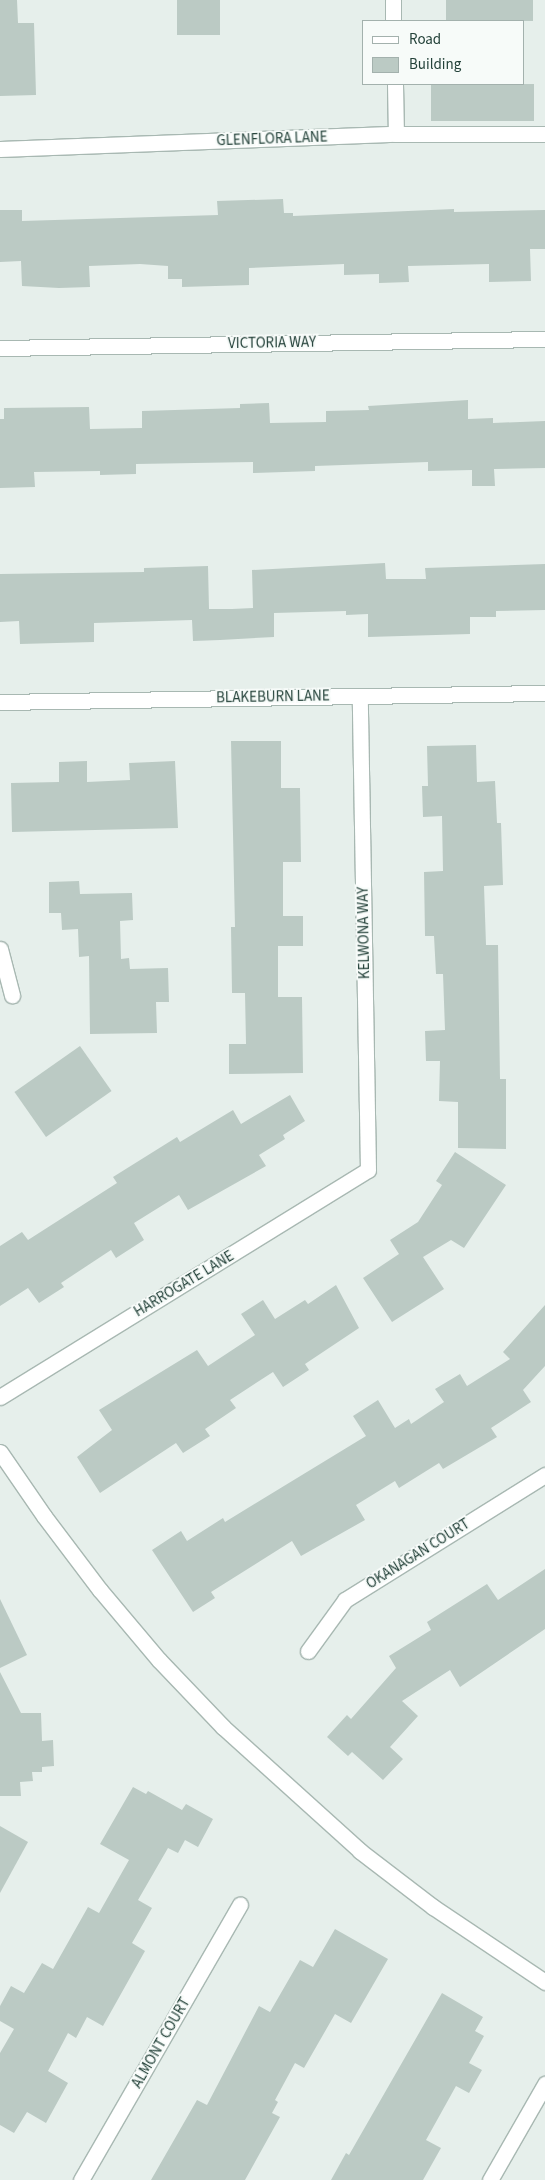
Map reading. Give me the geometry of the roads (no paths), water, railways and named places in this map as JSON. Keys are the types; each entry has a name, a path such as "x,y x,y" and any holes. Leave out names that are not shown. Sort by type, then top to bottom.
{"street":[{"path":"393,0 393,20"},
{"path":"395,85 396,134"},
{"name":"GLENFLORA LANE","path":"0,149 396,134 545,134"},
{"name":"VICTORIA WAY","path":"0,348 545,339"},
{"name":"BLAKEBURN LANE","path":"0,702 545,693"},
{"name":"KELWONA WAY","path":"360,696 368,1170"},
{"path":"0,949 12,995"},
{"name":"HARROGATE LANE","path":"0,1397 368,1170"},
{"path":"0,1452 44,1516 100,1590 223,1727 360,1851 433,1907 545,1982"},
{"name":"OKANAGAN COURT","path":"308,1651 345,1600 545,1475"},
{"name":"ALMONT COURT","path":"81,2180 240,1905"},
{"path":"490,2180 545,2084"}]}
